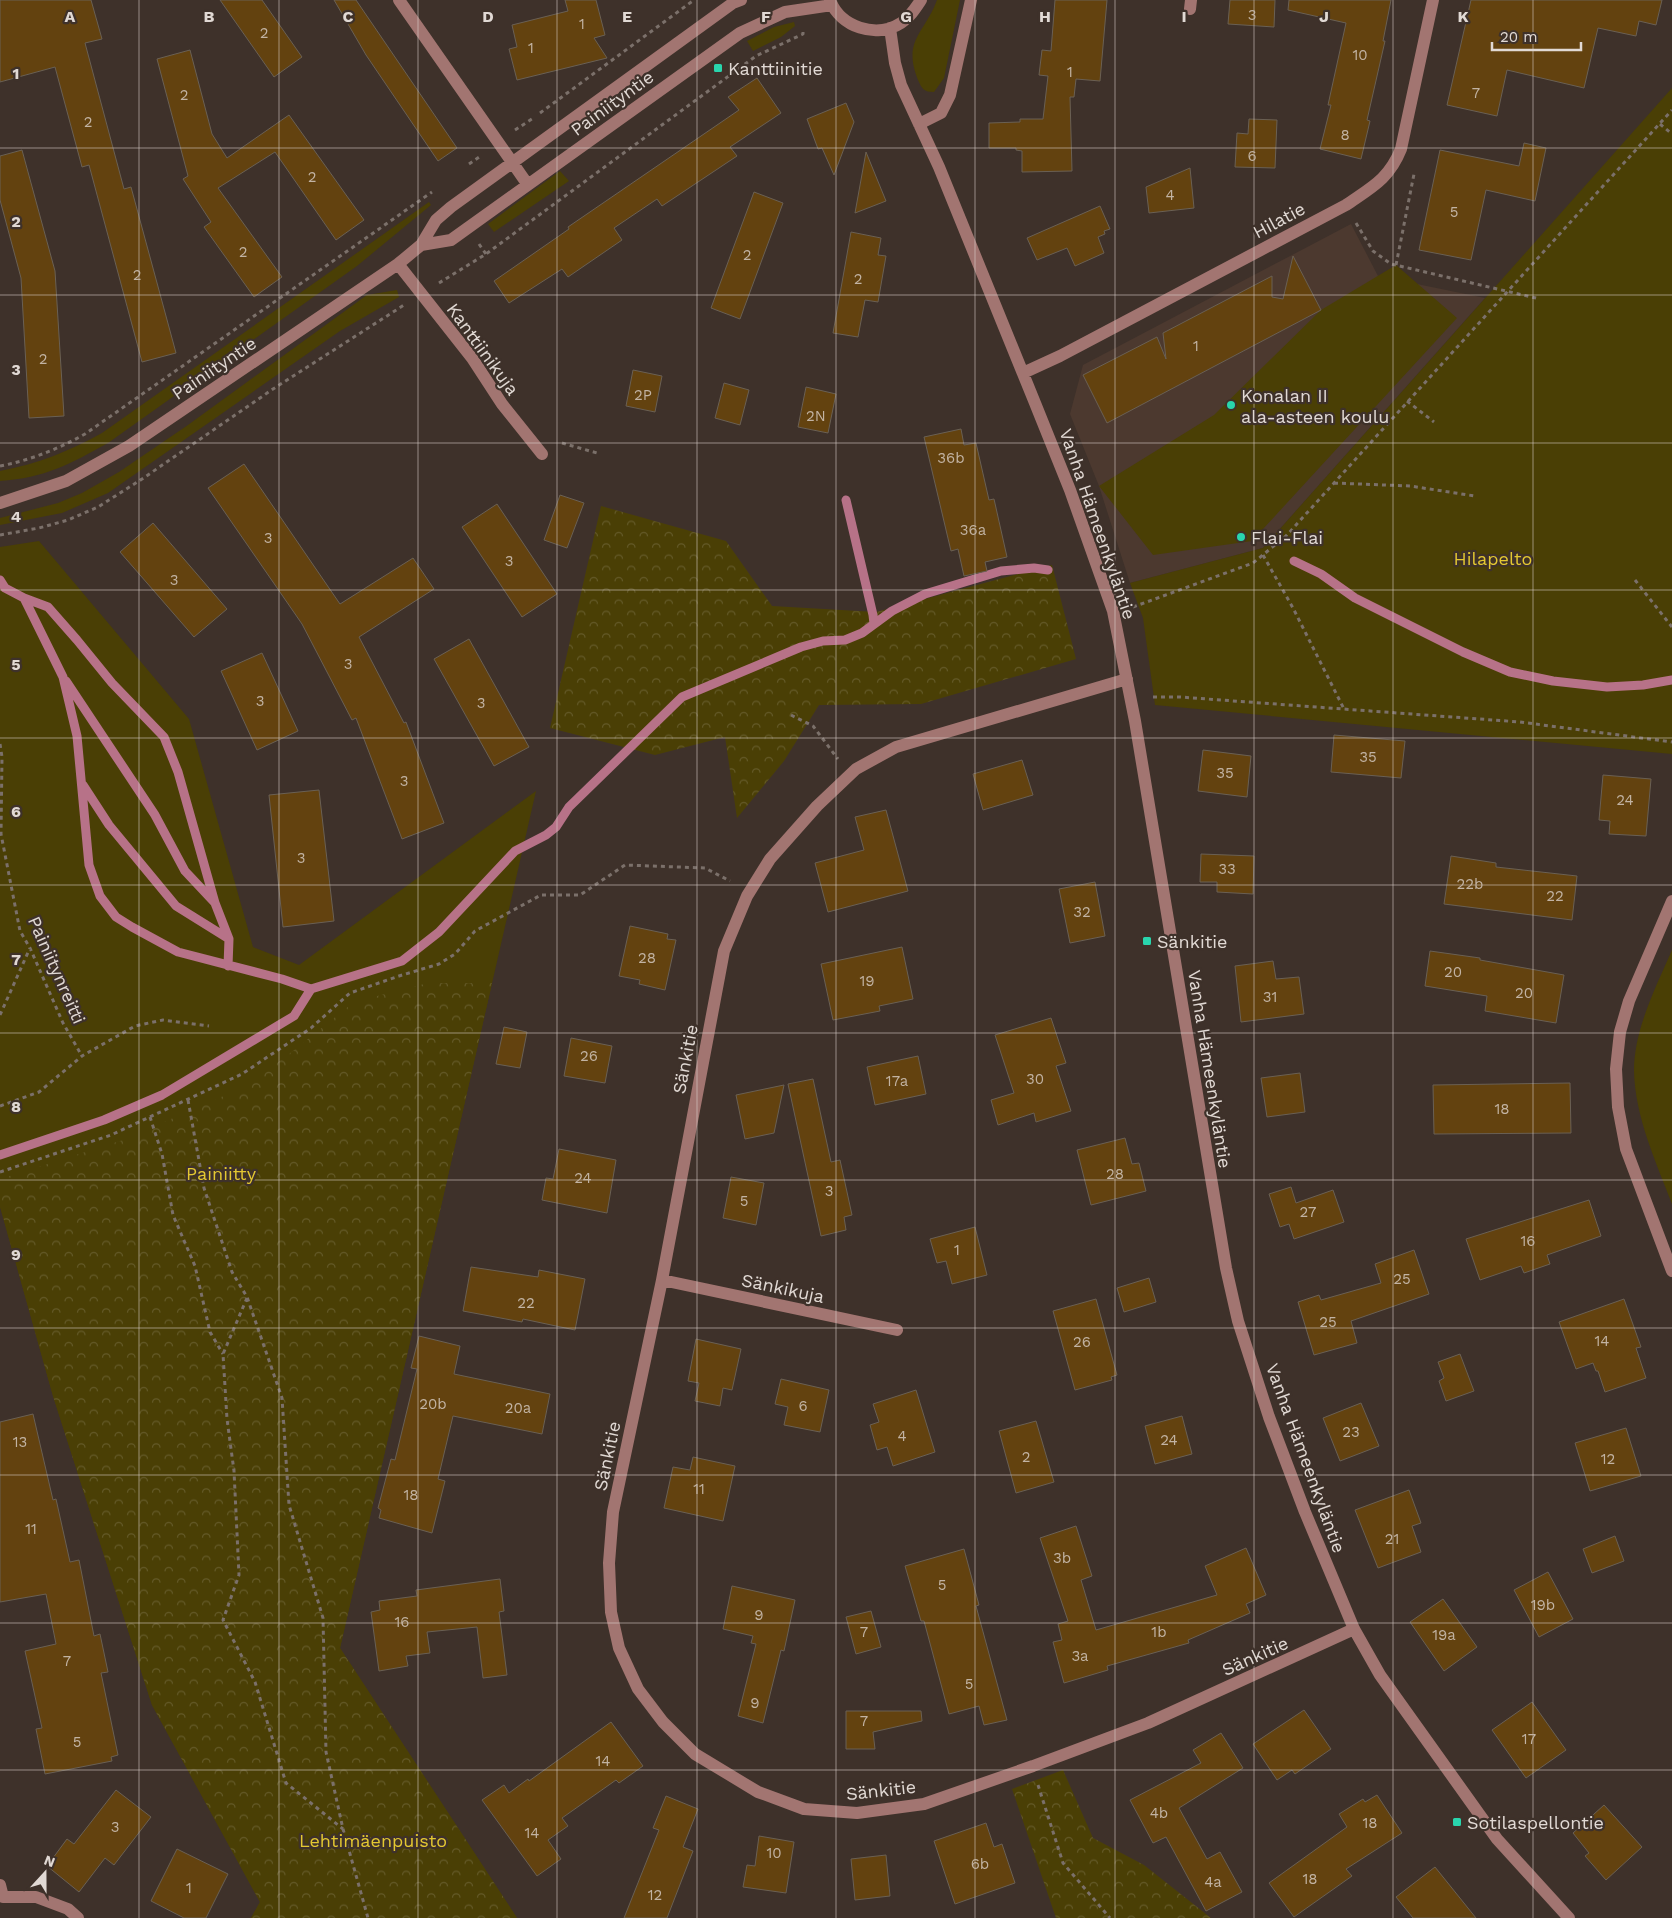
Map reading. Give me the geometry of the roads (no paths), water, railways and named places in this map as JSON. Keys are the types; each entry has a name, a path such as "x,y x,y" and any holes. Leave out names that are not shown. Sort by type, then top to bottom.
{"street":[{"path":"399,0 528,185"},
{"name":"Painiityntie","path":"0,503 66,481 129,446 398,264 421,245 436,220 733,3 741,0"},
{"path":"831,3 841,18 855,26 871,30 890,28 901,23 913,13 921,0"},
{"path":"919,124 940,113 950,95 971,0"},
{"name":"Hilatie","path":"1023,373 1060,356 1346,204 1377,184 1394,166 1401,149 1433,0"},
{"name":"Painiityntie","path":"421,245 451,240 740,33 785,12 831,3"},
{"name":"Vanha Hämeenkyläntie","path":"890,28 895,63 901,85 939,167 1023,373 1070,490 1113,611 1127,679 1216,1210 1238,1322 1269,1417 1354,1629 1380,1675 1497,1839 1569,1918"},
{"name":"Kanttiinikuja","path":"398,264 472,358 502,404 542,454"},
{"name":"Painiityntie","path":"0,497 14,497"},
{"name":"Sänkitie","path":"1127,679 896,747 856,769 817,806 770,859 750,891 724,951 662,1280 613,1512 609,1563 611,1612 619,1648 638,1689 663,1722 695,1754 724,1774 758,1792 804,1808 857,1813 924,1804 1033,1766 1148,1723 1354,1629"},
{"path":"1672,901 1629,1001 1620,1032 1616,1069 1618,1107 1626,1149 1672,1271"},
{"name":"Sänkikuja","path":"662,1280 897,1330"},
{"path":"1,1893 36,1897 68,1909 78,1918"}],"waterway":[{"path":"846,500 874,624"},
{"path":"1294,561 1321,574 1355,598 1463,652 1510,672 1553,681 1607,687 1643,685 1672,680"},
{"path":"0,580 5,588 24,598 63,677 77,736 89,865 100,896 116,917 178,952 282,979 311,989 402,961 439,932 515,851 546,835 556,827 569,807 682,697 801,647 823,641 845,640 862,633 892,611 925,594 1001,571 1034,568 1048,570"},
{"path":"24,598 48,607 112,683 164,737 178,772 215,903"},
{"path":"66,681 155,815 185,871 215,903 229,939 228,966"},
{"path":"83,785 109,825 176,906 229,939"},
{"path":"0,1155 104,1120 162,1095 294,1016 311,989"}],"place":[{"name":"Kanttiinitie","path":"718,68"},
{"name":"Konalan II ala-asteen koulu","path":"1231,405"},
{"name":"Flai-Flai","path":"1241,537"},
{"name":"Sänkitie","path":"1147,941"},
{"name":"Sotilaspellontie","path":"1457,1822"}],"park label":[{"name":"Hilapelto","path":"1493,558"},
{"name":"Painiitty","path":"221,1173"},
{"name":"Lehtimäenpuisto","path":"373,1840"}]}
